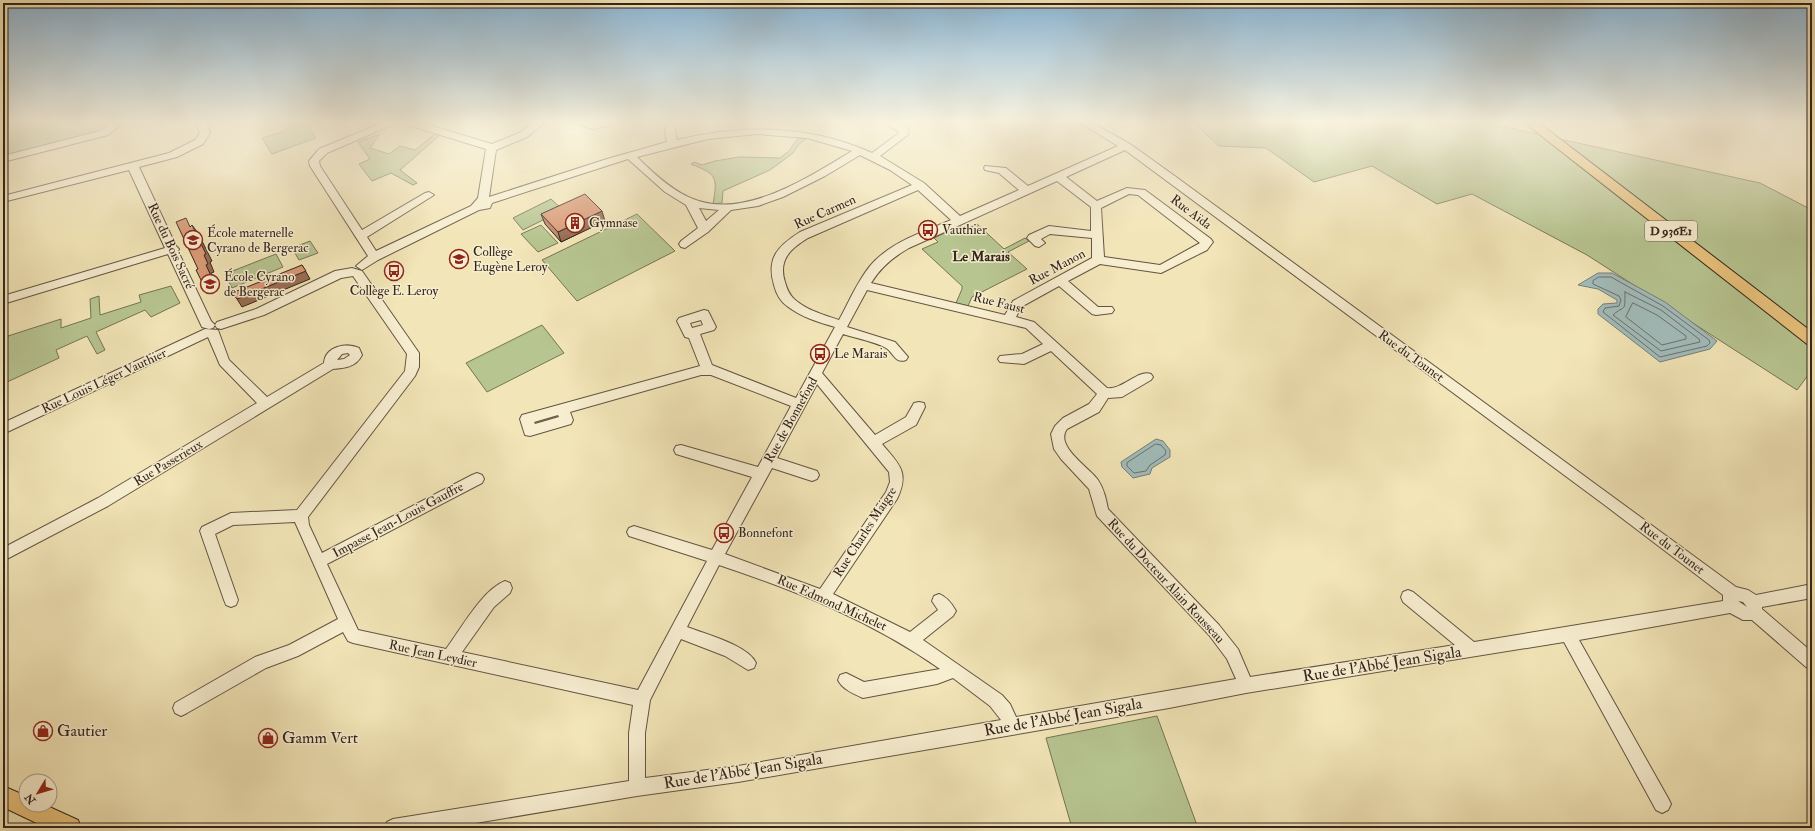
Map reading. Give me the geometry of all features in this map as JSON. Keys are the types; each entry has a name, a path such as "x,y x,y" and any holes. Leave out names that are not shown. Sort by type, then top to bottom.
{"main road":[{"name":"D 936E1","path":"1580,162 1812,340"},
{"path":"3,796 70,828"}],"street":[{"path":"3,199 148,162"},
{"path":"314,162 315,166 374,257"},
{"path":"483,203 489,162"},
{"name":"Rue Louis Léger Vauthier","path":"3,429 212,329 260,312 339,274 357,271 374,257 483,203 612,162"},
{"path":"636,162 691,203 704,228"},
{"path":"691,203 727,207 749,204 799,186 841,162"},
{"name":"Rue Louis Léger Vauthier","path":"881,162 920,185 957,220"},
{"name":"Rue de Bonnefond","path":"637,788 637,733 642,699 716,557 864,284 874,269 887,256 957,220 1090,162"},
{"name":"Rue du Tounet","path":"1147,162 1611,502 1733,600"},
{"name":"Rue du Bois Sacré","path":"133,166 206,324 212,329 224,362 266,404"},
{"path":"989,168 1002,170 1026,190"},
{"path":"1058,176 1096,206"},
{"name":"Rue Carmen","path":"902,357 891,344 841,327 807,313 793,305 782,294 775,266 780,254 789,244 804,235 920,185"},
{"name":"Rue Aïda","path":"1096,206 1127,191 1141,192 1207,242 1203,247 1161,269 1098,260"},
{"path":"361,236 429,195"},
{"name":"Rue Manon","path":"1009,319 1017,304 1098,260 1096,206"},
{"path":"685,244 726,211 727,207"},
{"path":"1039,243 1033,238 1048,230 1097,235"},
{"path":"3,300 172,249"},
{"path":"231,600 208,530 231,519 301,516 411,373 413,367 413,353 357,271"},
{"path":"1060,281 1096,311 1108,310"},
{"name":"Rue Faust","path":"864,284 1030,325 1104,393"},
{"path":"693,332 707,369"},
{"path":"1004,359 1024,359 1052,346"},
{"name":"Rue Passerieux","path":"3,555 103,502 330,365"},
{"path":"563,409 707,369 726,374 799,404"},
{"name":"Rue Charles Maigre","path":"816,374 896,470 897,482 892,495 824,596"},
{"path":"1104,393 1117,394 1147,377"},
{"name":"Rue du Docteur Alain Rousseau","path":"1104,393 1094,408 1062,426 1058,432 1057,442 1062,451 1089,478 1096,488 1102,512 1214,630 1233,654 1246,684"},
{"path":"873,442 911,421 919,407"},
{"path":"681,450 761,474"},
{"path":"768,461 812,474"},
{"name":"Impasse Jean-Louis Gauffre","path":"320,561 477,479"},
{"name":"Rue Jean Leydier","path":"301,516 302,525 320,561 353,636 642,699"},
{"name":"Rue Edmond Michelet","path":"634,532 716,557 824,596 874,619 912,640 955,670 1004,709 1010,726"},
{"path":"449,658 489,602 505,588"},
{"path":"1754,607 1812,591"},
{"path":"1733,600 1741,594 1812,662"},
{"path":"1408,597 1472,650"},
{"name":"Rue de l'Abbé Jean Sigala","path":"393,828 637,788 738,774 1010,726 1169,700 1246,684 1568,635 1733,600"},
{"path":"912,640 948,610 939,601"},
{"path":"181,708 261,662 293,651 347,622"},
{"path":"678,631 730,651 748,663"},
{"path":"1568,635 1662,804"},
{"path":"846,680 863,690 937,677 955,670"}],"green space":[{"path":"364,162 409,162 400,170 417,183 413,185 391,173 372,181 359,164"},
{"path":"694,162 702,165 712,162 781,162 770,170 723,191 722,203 713,204 715,182 713,177 706,171 691,164"},
{"path":"1285,162 1663,162 1760,183 1812,210 1812,370 1797,390 1587,255 1472,194 1437,204 1372,166 1314,182"},
{"path":"551,199 563,210 523,230 513,218"},
{"path":"637,214 675,251 577,301 542,260"},
{"path":"977,224 1004,249 1025,238 1029,241 1008,252 1027,269 972,297 968,306 956,303 962,286 922,249 938,242 934,238 960,226 965,230"},
{"path":"541,225 558,243 538,252 521,234"},
{"path":"310,241 318,253 299,260 292,248"},
{"path":"276,254 283,267 232,288 225,274"},
{"path":"171,286 180,303 151,317 145,310 96,332 105,350 97,354 87,336 56,350 59,358 5,383 3,378 3,344 6,343 8,336 61,319 61,328 91,318 90,299 99,296 100,315 141,302 139,295"},
{"path":"542,325 564,353 487,392 466,363"},
{"path":"1157,716 1198,828 1072,828 1046,738"}],"water":[{"path":"1598,273 1612,273 1665,302 1717,341 1710,349 1660,362 1598,314 1598,309 1603,304 1617,303 1617,300 1598,289 1578,285"},
{"path":"1156,439 1163,441 1170,450 1170,457 1152,468 1150,474 1133,478 1122,467 1121,462"}],"building":[{"path":"585,194 602,211 558,232 541,214"},
{"path":"186,218 190,227 192,225 206,254 204,255 208,264 206,265 212,278 202,282 196,270 198,269 176,222"},
{"path":"302,265 306,271 237,299 232,293"}],"place":[{"name":"Gymnase","path":"575,223"},
{"name":"Vauthier","path":"928,230"},
{"name":"École maternelle Cyrano de Bergerac","path":"193,240"},
{"name":"Collège Eugène Leroy","path":"459,259"},
{"name":"Collège E. Leroy","path":"394,271"},
{"name":"École Cyrano de Bergerac","path":"210,284"},
{"name":"Le Marais","path":"820,354"},
{"name":"Bonnefont","path":"724,533"},
{"name":"Gautier","path":"43,731"},
{"name":"Gamm Vert","path":"268,738"}],"district":[{"name":"Le Marais","path":"981,256"}]}
